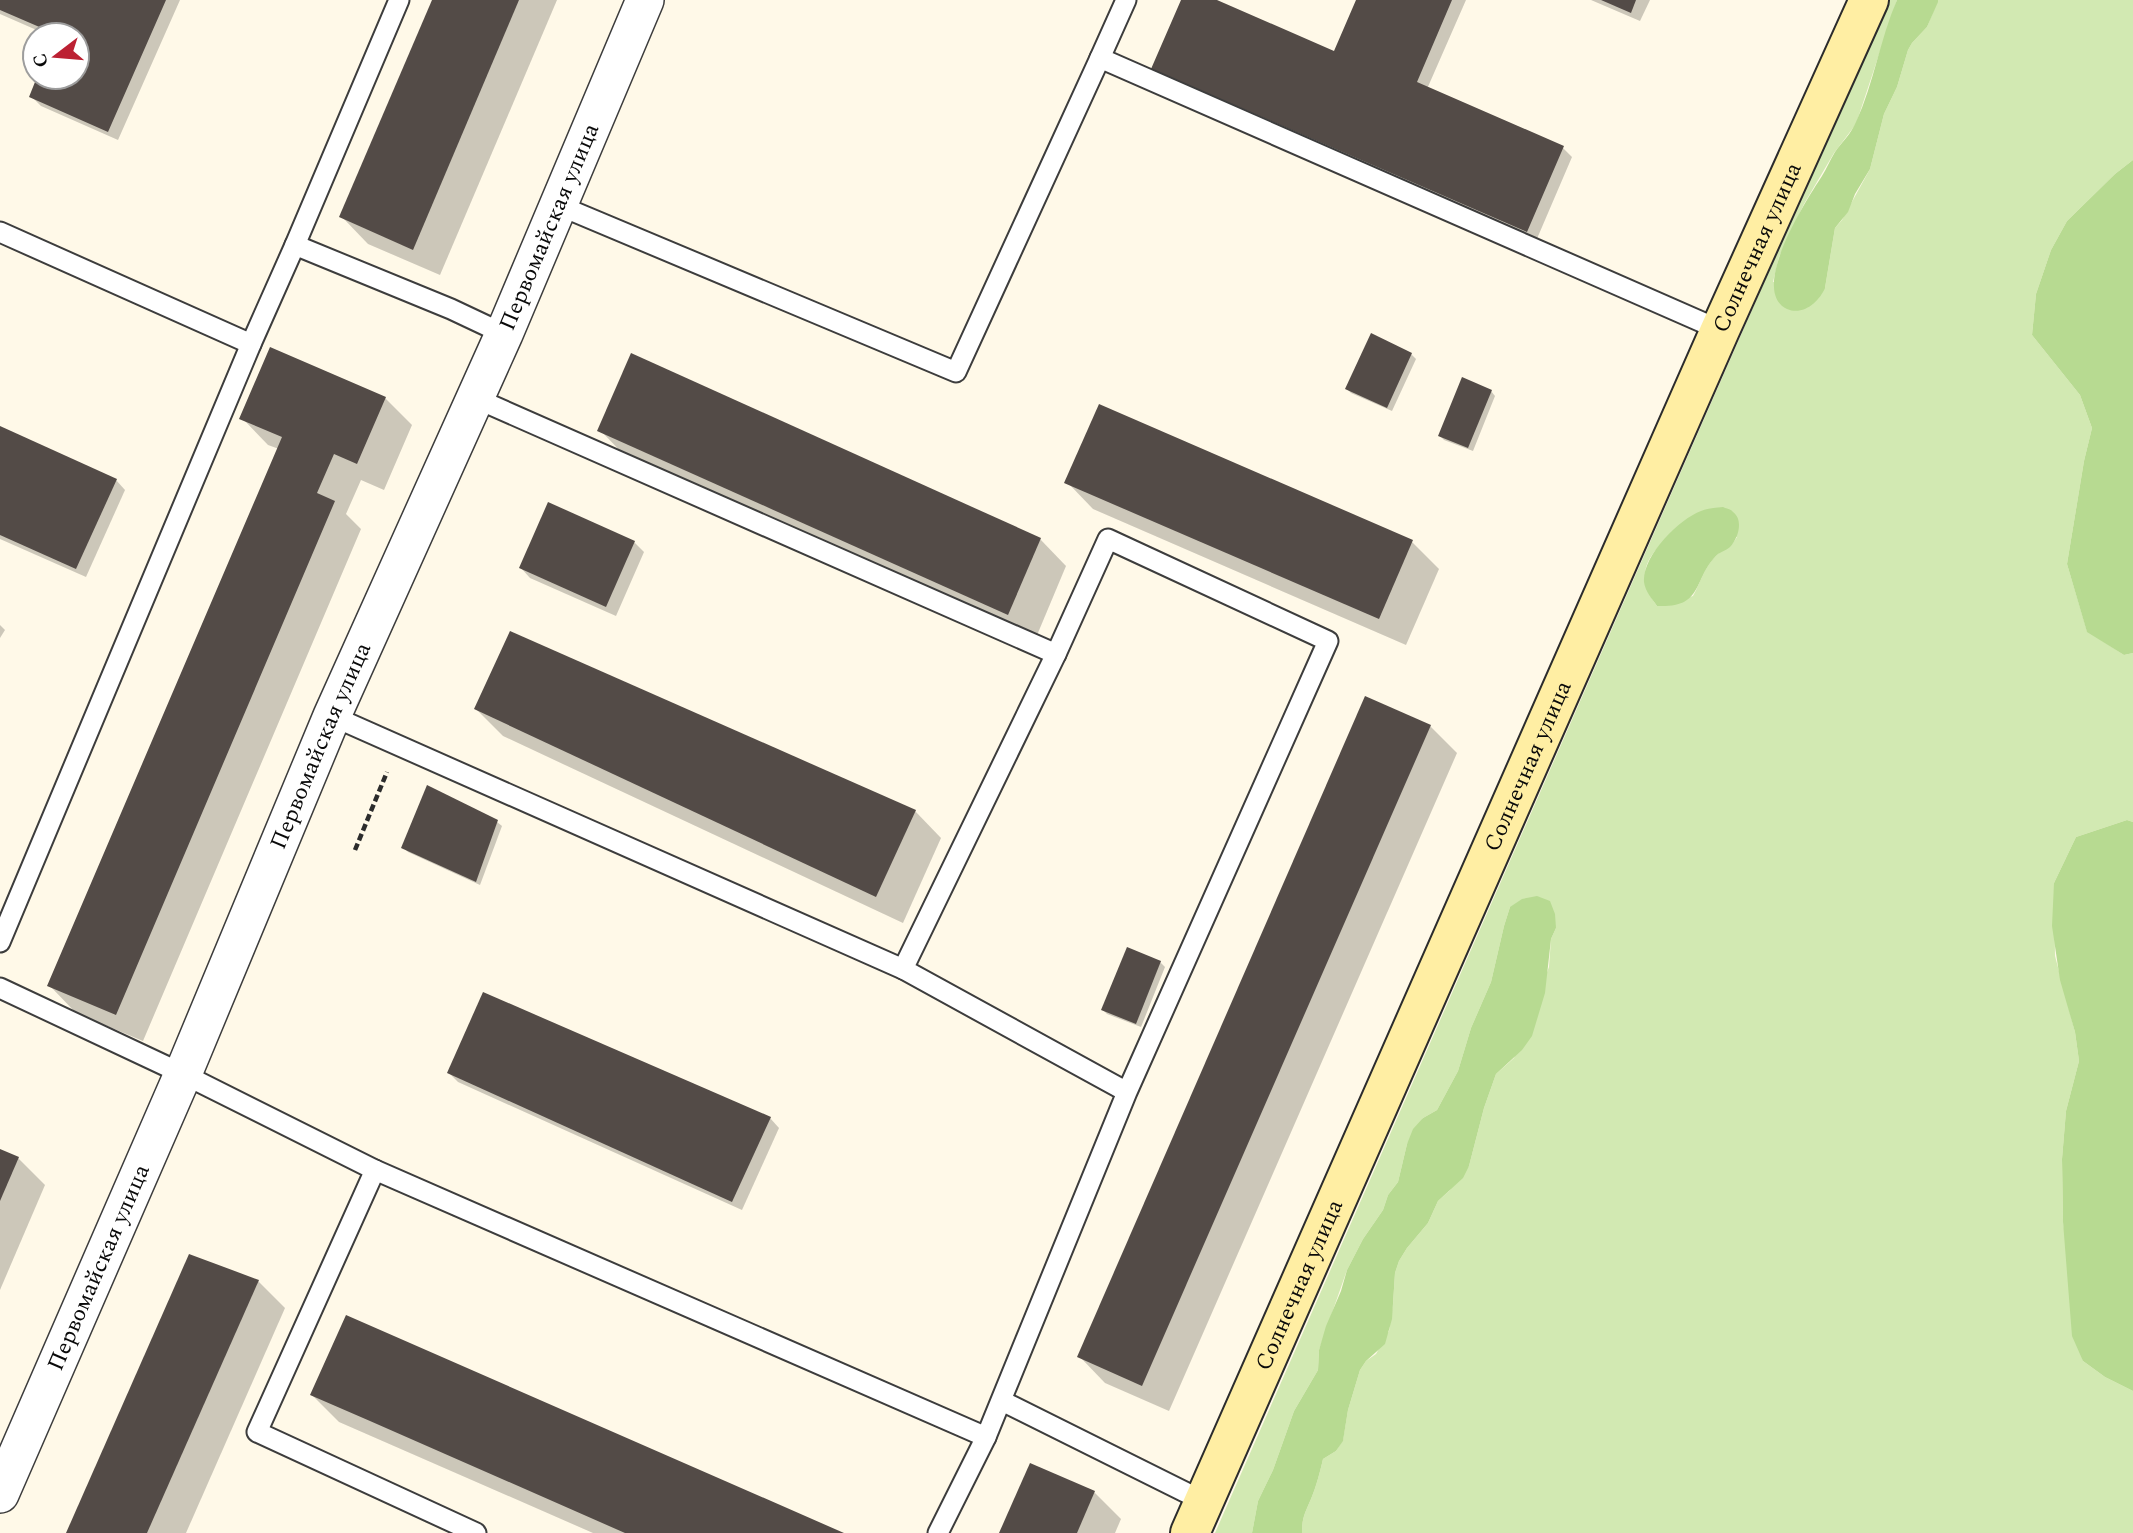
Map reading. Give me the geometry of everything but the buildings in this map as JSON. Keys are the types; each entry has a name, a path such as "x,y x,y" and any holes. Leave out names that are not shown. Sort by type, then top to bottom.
{"street":[{"name":"Первомайская улица","path":"0,1494 183,1074 332,716 504,334 645,0"},
{"name":"Солнечная улица","path":"1197,1517 1720,330 1869,0"}],"lane":[{"path":"0,942 251,344 399,0"},
{"path":"558,205 956,372 1126,0"},
{"path":"1100,58 1720,330"},
{"path":"0,232 251,344"},
{"path":"295,245 451,309 504,334"},
{"path":"475,398 1056,654"},
{"path":"903,969 1056,654 1108,539 1328,641 1127,1092 1002,1401 938,1533"},
{"path":"332,716 903,969 1127,1092"},
{"path":"0,988 183,1074 375,1170 986,1437"},
{"path":"375,1170 257,1432 477,1533"},
{"path":"1002,1401 1197,1517"}],"path":[{"path":"355,850 398,746"}],"green space":[{"path":"1888,0 1897,0 1856,124 1834,153 1804,204 1779,257 1773,282 1825,288 1835,228 1870,169 1884,114 1897,87 1908,50 1927,27 1938,0 2133,0 2133,160 2067,221 2051,250 2036,294 2032,335 2080,395 2092,428 2067,564 2087,631 2124,655 2133,653 2133,822 2127,820 2076,837 2054,883 2055,956 2075,1032 2079,1061 2066,1111 2062,1159 2063,1222 2083,1361 2105,1377 2133,1391 2133,1533 1302,1533 1304,1515 1315,1490 1323,1459 1336,1451 1343,1440 1348,1410 1360,1370 1366,1361 1376,1354 1389,1331 1395,1273 1399,1261 1428,1223 1438,1201 1469,1166 1496,1074 1514,1058 1549,967 1551,939 1556,928 1510,907 1491,982 1471,1028 1458,1071 1437,1110 1423,1118 1407,1144 1398,1182 1388,1195 1383,1210 1363,1239 1347,1270 1319,1350 1318,1370 1294,1411 1273,1470 1258,1501 1252,1533 1215,1533","holes":["1676,528 1737,537 1712,560 1693,596 1657,606 1645,583 1647,564"]},
{"path":"1897,0 1938,2 1927,27 1908,50 1897,87 1884,114 1870,169 1848,212 1835,228 1825,288 1810,306 1799,311 1787,309 1777,299 1774,283 1784,244 1833,155 1856,122"},
{"path":"2133,160 2133,653 2124,655 2087,632 2067,564 2092,428 2080,395 2032,335 2036,294 2051,250 2067,221"},
{"path":"1723,507 1732,511 1738,520 1739,530 1733,544 1717,555 1709,565 1690,598 1683,603 1657,606 1647,592 1644,582 1645,572 1655,550 1673,530 1692,515"},
{"path":"2127,820 2133,822 2133,1391 2105,1377 2083,1361 2072,1336 2063,1222 2062,1159 2066,1111 2079,1061 2075,1032 2060,980 2052,926 2054,883 2076,837"},
{"path":"1537,896 1550,901 1556,928 1551,939 1545,993 1532,1036 1522,1050 1496,1074 1463,1178 1438,1201 1428,1223 1399,1261 1395,1273 1392,1319 1385,1344 1360,1370 1348,1410 1343,1441 1336,1451 1323,1459 1315,1490 1304,1515 1302,1533 1252,1533 1258,1501 1273,1470 1294,1411 1318,1370 1319,1350 1347,1270 1363,1239 1383,1210 1388,1195 1398,1182 1413,1129 1423,1118 1437,1110 1458,1071 1471,1028 1491,982 1510,907 1522,899"}]}
